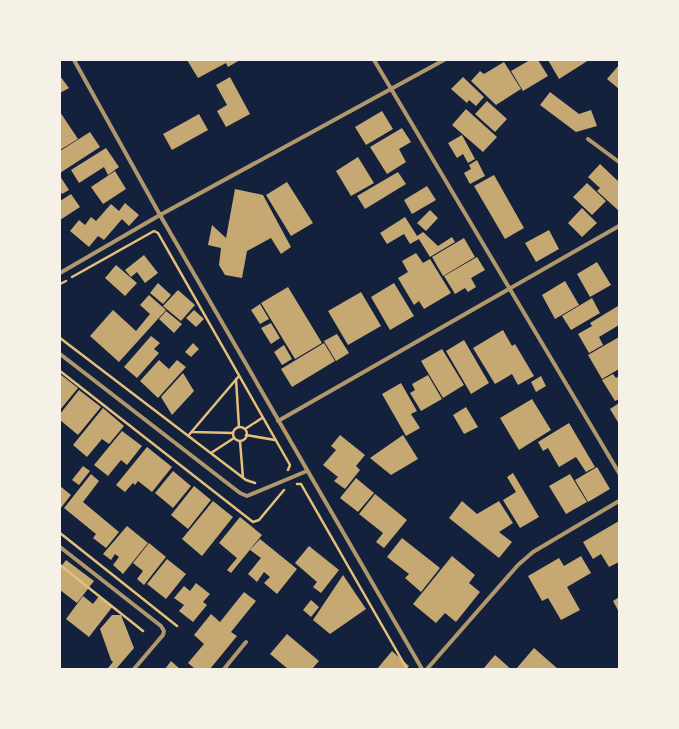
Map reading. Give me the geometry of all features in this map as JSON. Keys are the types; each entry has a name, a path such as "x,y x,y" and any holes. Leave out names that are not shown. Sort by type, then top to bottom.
{"street":[{"path":"74,60 278,422 422,669"},
{"path":"374,60 619,473"},
{"path":"60,273 160,215 444,60"},
{"path":"588,139 619,162"},
{"path":"278,422 619,226"},
{"path":"60,354 240,493 248,496 307,471"},
{"path":"427,669 518,565 533,552 619,501"},
{"path":"60,547 161,626 164,631 164,635 134,669"},
{"path":"224,669 246,642"}],"path":[{"path":"60,284 154,231 158,233 290,465 287,473"},
{"path":"60,338 243,478 258,484"},
{"path":"60,372 253,522 260,520 283,491 301,484 407,669"},
{"path":"188,436 239,376"},
{"path":"236,379 239,426"},
{"path":"245,429 262,418"},
{"path":"239,426 245,429"},
{"path":"232,433 234,429 239,426"},
{"path":"240,441 244,439 246,435 245,429"},
{"path":"192,432 232,433"},
{"path":"232,433 234,438 240,441"},
{"path":"246,435 275,440"},
{"path":"211,453 234,438"},
{"path":"240,441 243,478"},
{"path":"60,533 177,626"},
{"path":"60,565 143,631"}],"building":[{"path":"187,60 240,60 228,67 226,63 198,78"},
{"path":"530,60 538,60 548,76 523,91 511,71"},
{"path":"548,60 589,60 559,79"},
{"path":"504,62 521,89 496,105 471,81 480,71 484,74"},
{"path":"619,65 619,89 607,79"},
{"path":"60,76 69,88 60,93"},
{"path":"230,77 250,114 226,127 217,111 227,105 216,85"},
{"path":"463,77 484,97 476,106 469,100 467,103 451,89"},
{"path":"550,92 579,114 591,110 597,126 576,132 540,105"},
{"path":"487,101 507,119 495,132 475,114"},
{"path":"466,109 497,137 483,152 452,125"},
{"path":"382,111 393,129 366,145 355,127"},
{"path":"60,112 78,139 60,150"},
{"path":"199,114 208,130 172,150 163,134"},
{"path":"402,128 411,142 399,149 406,162 387,174 370,147"},
{"path":"90,132 100,147 60,173 60,151"},
{"path":"462,135 475,159 468,163 463,154 457,158 448,143"},
{"path":"106,148 119,167 108,175 104,167 79,183 71,170"},
{"path":"358,157 374,183 351,196 336,171"},
{"path":"477,160 485,176 470,184 464,173 471,169 469,165"},
{"path":"600,164 619,182 619,211 597,191 600,188 588,177"},
{"path":"115,171 126,189 103,204 91,187"},
{"path":"398,172 406,184 365,209 357,196"},
{"path":"494,175 524,228 505,239 474,186"},
{"path":"60,176 69,190 62,194 60,191"},
{"path":"287,182 313,223 291,236 266,195"},
{"path":"587,183 606,201 592,215 573,197"},
{"path":"427,186 436,200 412,214 404,200"},
{"path":"235,189 263,195 291,247 281,254 271,238 247,251 242,278 225,275 219,265 221,248 208,245 212,225 226,238"},
{"path":"71,194 80,207 60,220 60,201"},
{"path":"125,203 139,215 129,226 122,219 104,240 98,236 89,247 70,231 79,220 85,225 91,217 96,221 111,204 119,211"},
{"path":"582,208 597,223 582,237 568,223"},
{"path":"430,210 438,218 426,231 417,223"},
{"path":"405,217 419,239 410,244 404,234 387,244 380,233"},
{"path":"549,230 559,249 536,262 525,243"},
{"path":"423,232 438,246 452,237 455,242 430,257 417,236"},
{"path":"464,238 475,257 443,276 432,257"},
{"path":"416,253 423,263 430,259 451,293 424,309 419,301 414,305 398,278 408,272 402,261"},
{"path":"144,255 158,273 145,283 137,272 131,277 125,270"},
{"path":"477,257 485,270 471,278 476,287 468,292 465,288 455,294 444,276"},
{"path":"597,262 611,285 590,297 577,274"},
{"path":"116,265 137,283 125,296 105,278"},
{"path":"565,281 579,305 555,319 542,295"},
{"path":"158,283 171,295 163,304 150,293"},
{"path":"394,283 414,316 390,330 371,297"},
{"path":"288,287 322,343 295,359 261,303"},
{"path":"178,290 195,305 181,321 163,306"},
{"path":"361,292 381,326 348,345 328,311"},
{"path":"149,295 166,310 119,362 90,336 113,310 136,331 150,314 140,305"},
{"path":"592,298 600,313 571,330 562,316"},
{"path":"260,304 269,319 260,324 251,310"},
{"path":"618,306 619,325 599,337 603,345 589,353 578,334 592,326 590,323"},
{"path":"194,310 204,319 196,327 186,318"},
{"path":"166,311 182,324 174,333 159,319"},
{"path":"271,323 280,338 271,344 261,328"},
{"path":"503,330 512,346 515,344 534,376 518,385 512,374 495,384 473,348"},
{"path":"337,334 349,353 336,361 324,341"},
{"path":"151,336 160,343 154,349 159,353 137,378 124,367"},
{"path":"619,337 619,369 602,379 588,355"},
{"path":"464,340 489,383 471,394 446,351"},
{"path":"193,343 199,349 191,357 185,352"},
{"path":"324,343 335,361 292,387 281,369"},
{"path":"284,345 292,359 282,365 274,352"},
{"path":"442,349 464,385 443,398 421,361"},
{"path":"159,360 169,369 177,360 186,367 158,398 140,381"},
{"path":"183,373 194,391 172,415 161,397"},
{"path":"60,374 78,388 60,410"},
{"path":"613,374 616,378 619,376 619,399 615,401 602,380"},
{"path":"428,375 442,399 421,411 410,393 415,390 412,384"},
{"path":"541,376 546,386 536,392 531,382"},
{"path":"401,383 417,411 411,414 420,428 406,436 382,394"},
{"path":"79,390 101,407 78,435 60,420 60,414"},
{"path":"532,399 551,430 519,450 500,418"},
{"path":"619,403 619,424 610,409"},
{"path":"466,407 478,427 464,434 453,415"},
{"path":"103,408 124,426 109,444 102,439 87,457 73,445"},
{"path":"569,423 595,467 586,472 576,457 559,467 548,448 543,451 538,442"},
{"path":"122,431 142,446 127,465 121,460 108,476 94,465"},
{"path":"340,435 365,455 356,466 360,470 345,489 334,481 338,477 323,465 336,450 331,446"},
{"path":"403,435 418,459 391,475 370,458"},
{"path":"147,447 172,467 152,492 138,481 135,485 133,483 125,492 116,485"},
{"path":"83,466 90,471 79,485 72,480"},
{"path":"597,467 610,489 588,502 575,480"},
{"path":"173,471 191,486 173,508 155,493"},
{"path":"513,473 539,517 520,528 503,500 516,492 507,477"},
{"path":"91,474 99,481 83,502 119,532 106,548 93,538 96,534 64,508"},
{"path":"570,474 587,502 566,514 549,486"},
{"path":"356,478 374,493 358,512 340,498"},
{"path":"60,486 71,495 60,509"},
{"path":"194,486 211,500 188,529 171,515"},
{"path":"375,494 407,520 384,548 376,542 383,533 359,514"},
{"path":"213,501 233,517 202,556 182,539"},
{"path":"462,501 477,514 499,501 513,523 499,532 512,542 499,558 449,518"},
{"path":"240,517 262,535 231,573 227,570 237,558 219,543"},
{"path":"619,521 619,562 609,567 601,554 593,559 583,542"},
{"path":"127,526 148,543 123,574 113,565 119,557 115,554 111,560 103,554"},
{"path":"402,538 440,568 421,592 405,578 409,574 387,557"},
{"path":"260,539 297,569 277,594 264,583 270,577 264,572 257,582 248,574 261,558 250,550"},
{"path":"149,543 166,557 144,585 137,579 143,571 133,563"},
{"path":"309,546 339,570 321,593 313,587 317,582 295,563"},
{"path":"452,556 475,575 469,583 480,592 456,622 445,613 436,623 413,604"},
{"path":"581,556 591,573 567,587 580,610 561,620 548,598 542,601 528,576 559,558 564,566"},
{"path":"167,559 186,574 166,599 147,584"},
{"path":"66,560 94,581 77,603 60,590 60,568"},
{"path":"343,575 366,609 330,634 313,620"},
{"path":"196,583 210,594 203,602 207,605 193,622 179,611 184,605 174,598 184,586 190,591"},
{"path":"244,592 256,601 231,632 237,636 210,669 195,669 188,663 204,644 194,635 211,614 220,622"},
{"path":"83,596 93,604 99,596 113,606 89,637 66,619"},
{"path":"619,597 619,612 613,601"},
{"path":"311,600 319,607 311,617 303,610"},
{"path":"112,615 121,615 134,648 116,669 107,669 113,662 100,629"},
{"path":"287,634 319,661 312,669 288,669 270,654"},
{"path":"534,648 558,669 516,669"},
{"path":"392,651 409,666 406,669 377,669"},
{"path":"495,655 511,669 483,669"},
{"path":"171,661 180,669 165,669"}]}
